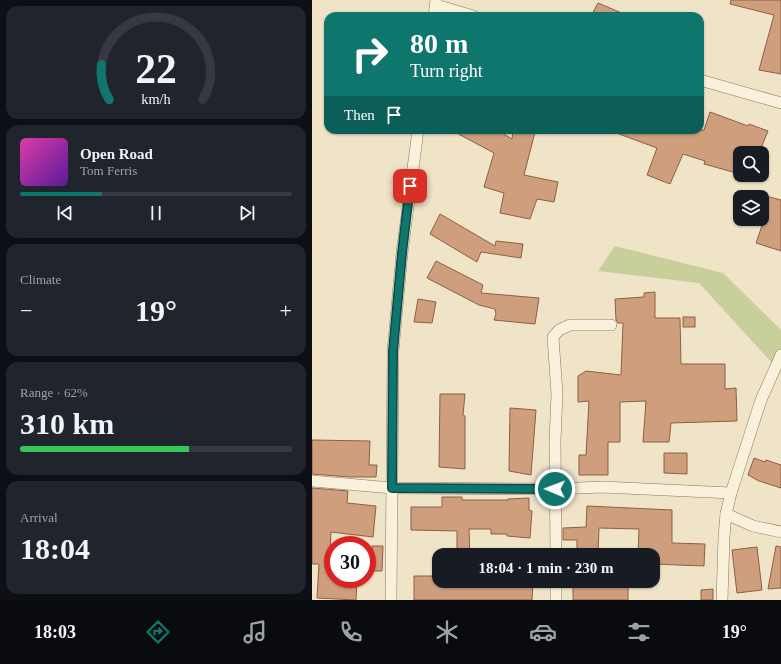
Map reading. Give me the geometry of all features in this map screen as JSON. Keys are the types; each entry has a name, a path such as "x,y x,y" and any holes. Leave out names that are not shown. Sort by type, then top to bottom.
{"street":[{"path":"435,7 456,12"},
{"path":"704,81 781,103"},
{"path":"391,600 393,351 403,245 417,134"},
{"path":"556,548 556,394 553,337 559,330 570,325 611,325"},
{"path":"722,600 726,514 731,493 761,400 781,355"},
{"path":"312,481 392,488 555,489 602,487 731,493"},
{"path":"726,514 753,526 781,532"},
{"path":"556,588 556,600"}],"green space":[{"path":"615,246 723,273 781,330 781,373 699,283 598,271"}],"building":[{"path":"731,0 781,0 781,74 759,70 774,15 730,4"},
{"path":"598,3 619,12 593,12"},
{"path":"710,112 748,126 749,124 768,131 762,146 733,146 733,172 704,164 705,161 683,154 670,184 647,175 657,148 619,134 704,134"},
{"path":"458,134 504,134 512,139 513,134 534,134 524,175 558,182 554,202 537,199 530,219 500,213 504,193 484,187 494,153"},
{"path":"769,197 781,200 781,251 756,243 762,226 769,226"},
{"path":"440,214 495,246 496,241 523,244 521,258 481,252 477,262 430,234"},
{"path":"436,261 483,285 481,293 539,298 535,324 494,320 496,314 495,309 479,305 427,278"},
{"path":"655,292 655,318 680,318 681,364 725,364 725,389 736,388 737,421 671,423 669,442 643,442 646,401 620,402 620,442 608,442 608,475 579,475 579,455 586,455 589,401 578,402 578,376 586,371 621,375 623,323 618,323 616,320 615,299 644,297 644,293"},
{"path":"418,299 436,302 432,323 414,322"},
{"path":"683,317 695,317 695,327 683,327"},
{"path":"440,394 465,394 463,415 465,416 465,469 439,467"},
{"path":"510,408 536,410 531,475 509,471"},
{"path":"312,440 370,441 369,465 377,465 376,477 350,477 312,474"},
{"path":"664,453 687,453 687,474 664,473"},
{"path":"754,458 781,465 781,488 759,481 748,475"},
{"path":"312,488 348,491 347,503 376,506 373,536 331,532 331,536 324,536 324,588 357,588 356,600 317,598 319,564 312,564"},
{"path":"442,497 462,497 462,500 508,500 529,498 529,510 532,511 530,538 507,536 507,534 491,534 491,529 469,529 470,548 457,548 457,531 411,530 411,507 442,507"},
{"path":"587,506 672,510 672,543 705,544 704,566 660,564 660,548 638,548 639,529 599,528 598,548 577,548 577,540 563,540 563,528 586,527"},
{"path":"376,546 383,546 382,571 376,571"},
{"path":"776,546 781,547 781,588 768,589"},
{"path":"757,547 762,590 737,593 732,550"},
{"path":"414,576 432,576 432,588 533,588 532,600 414,600"},
{"path":"573,588 628,588 628,600 573,600"},
{"path":"713,589 713,600 701,600 701,590"}],"route":[{"path":"410,186 393,351 392,488 555,489"}]}
